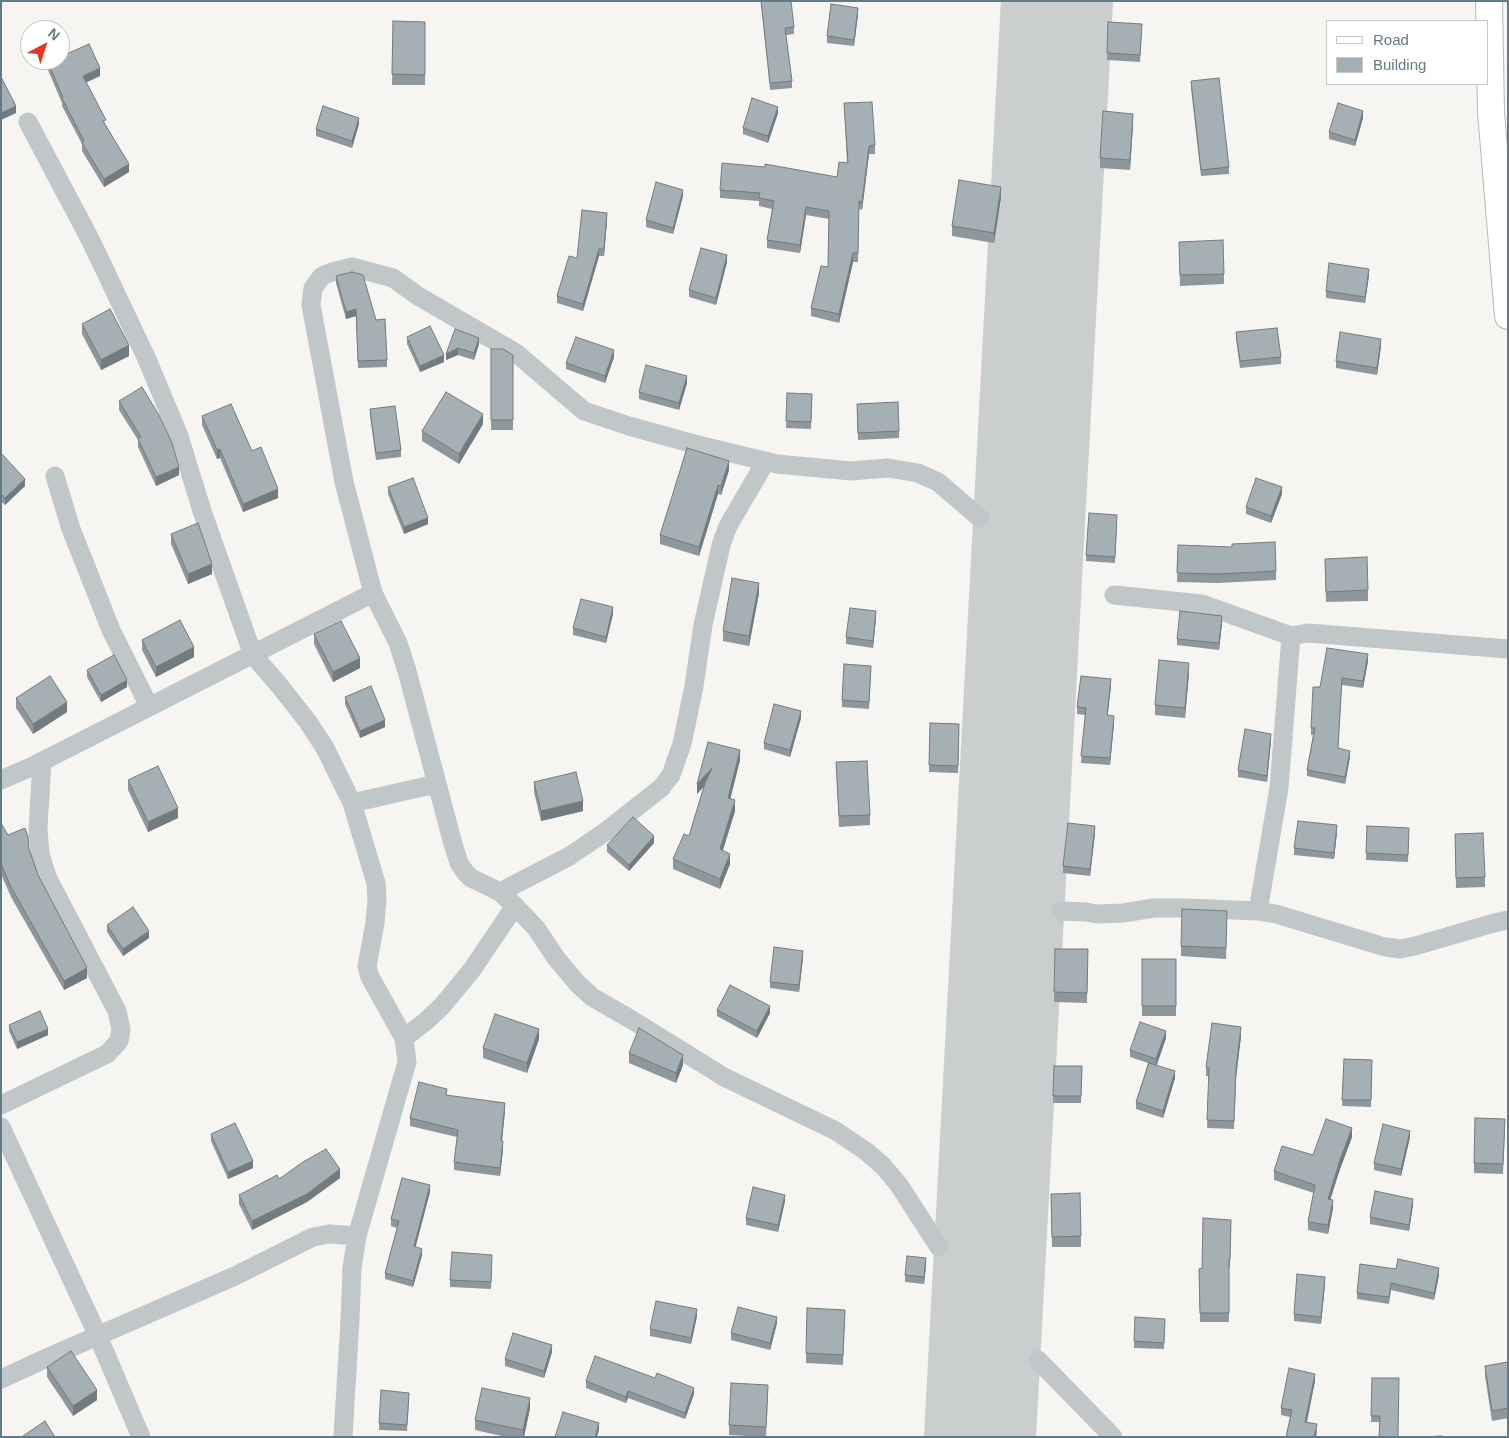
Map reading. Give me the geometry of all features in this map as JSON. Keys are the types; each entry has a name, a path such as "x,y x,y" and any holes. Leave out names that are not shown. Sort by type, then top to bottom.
{"main road":[{"path":"1489,1 1491,112 1508,316"}],"street":[{"path":"28,122 91,241 146,357 179,436 202,511 253,655 280,685 308,722 324,748 352,803 376,883 375,923 366,966 404,1038 407,1062 358,1236 352,1268 343,1437"},
{"path":"939,1247 899,1185 867,1152 836,1131 724,1077 592,997 577,983 556,958 536,928 515,906 500,892 471,878 460,862 436,784 407,671 398,643 373,593 344,482 311,304 313,288 322,276 352,267 393,278 418,296 516,353 584,411 694,444 777,464 851,471 888,468 918,473 938,482 980,518"},
{"path":"500,892 568,857 605,832 661,788 671,774 682,744 703,625 721,545 728,526 766,461"},
{"path":"55,476 71,528 111,630 149,706"},
{"path":"1,780 373,593"},
{"path":"1114,595 1202,604 1291,636 1308,633 1508,649"},
{"path":"1258,911 1279,788 1291,636"},
{"path":"1,1105 107,1054 119,1040 121,1029 116,1011 48,879 40,855 38,829 42,761"},
{"path":"352,803 436,784"},
{"path":"404,1038 442,1006 471,971 515,906"},
{"path":"1060,911 1114,913 1154,908 1258,911 1276,914 1385,947 1400,949 1508,920"},
{"path":"1,1127 98,1336 141,1437"},
{"path":"1,1379 235,1276 313,1237 329,1234 358,1236"},
{"path":"1038,1360 1113,1437"}],"building":[{"path":"761,1 791,1 794,27 785,28 792,81 770,83"},
{"path":"831,4 858,8 854,40 827,36"},
{"path":"393,21 425,22 425,75 392,74"},
{"path":"1108,22 1142,24 1140,55 1107,53"},
{"path":"89,44 100,68 83,76 106,120 103,121 129,164 104,179 82,143 84,141 62,98 51,70 70,70 70,53"},
{"path":"1,77 16,106 1,113"},
{"path":"1219,78 1229,167 1201,170 1191,81"},
{"path":"752,98 778,107 768,136 743,128"},
{"path":"872,102 875,145 869,146 862,202 859,201 858,253 853,253 839,314 811,308 821,266 828,267 829,211 806,207 800,245 767,240 774,201 759,198 760,193 720,190 722,163 765,167 765,164 837,177 839,162 848,163 844,103"},
{"path":"1338,103 1363,111 1355,140 1329,132"},
{"path":"323,106 359,118 352,141 316,129"},
{"path":"1103,111 1133,114 1130,160 1100,158"},
{"path":"959,180 1001,187 994,233 952,226"},
{"path":"656,182 683,190 673,228 646,220"},
{"path":"582,210 607,213 604,249 599,249 583,304 557,296 569,256 577,258"},
{"path":"1223,240 1224,274 1180,275 1179,242"},
{"path":"701,248 727,255 716,298 689,290"},
{"path":"1329,263 1369,269 1365,297 1326,291"},
{"path":"352,272 363,275 376,320 385,319 387,360 358,361 356,309 346,312 336,276"},
{"path":"110,309 129,345 101,360 82,324"},
{"path":"430,326 444,355 420,366 407,337"},
{"path":"1277,328 1281,357 1240,361 1236,332"},
{"path":"455,329 479,338 474,353 458,348 446,354"},
{"path":"1340,332 1381,339 1377,368 1336,361"},
{"path":"576,337 614,350 605,376 566,363"},
{"path":"491,349 503,349 513,355 513,420 491,420"},
{"path":"646,365 687,376 679,403 639,392"},
{"path":"142,387 159,415 172,443 179,467 156,477 138,439 141,437 119,401"},
{"path":"446,392 483,414 459,454 422,431"},
{"path":"787,393 812,394 811,422 786,421"},
{"path":"898,402 899,431 858,433 857,404"},
{"path":"231,404 252,451 261,447 278,489 243,504 220,449 217,450 202,416"},
{"path":"395,406 401,450 376,453 370,409"},
{"path":"687,448 729,461 721,486 718,485 699,547 660,535"},
{"path":"1,453 25,479 5,498 1,494"},
{"path":"413,478 428,518 404,527 388,487"},
{"path":"1256,478 1282,487 1271,516 1246,507"},
{"path":"1089,513 1117,515 1115,557 1086,555"},
{"path":"198,523 212,564 188,574 171,534"},
{"path":"1275,542 1276,571 1218,574 1177,573 1178,545 1232,547 1232,544"},
{"path":"1367,557 1368,590 1326,592 1325,559"},
{"path":"732,578 759,583 749,636 723,631"},
{"path":"581,599 613,607 606,637 573,628"},
{"path":"850,608 876,611 873,641 846,637"},
{"path":"1180,611 1222,616 1219,643 1177,639"},
{"path":"180,620 194,647 156,667 142,640"},
{"path":"341,621 360,658 333,672 314,634"},
{"path":"1327,648 1368,654 1363,681 1342,678 1338,748 1350,751 1345,777 1307,770 1315,728 1311,728 1313,687 1320,687"},
{"path":"114,655 127,680 101,695 87,670"},
{"path":"1159,660 1189,663 1185,708 1155,705"},
{"path":"844,664 871,666 869,702 842,700"},
{"path":"50,676 67,702 33,724 16,698"},
{"path":"1081,676 1111,679 1107,715 1114,716 1110,758 1081,756 1086,708 1077,707"},
{"path":"371,686 385,720 360,731 345,697"},
{"path":"774,704 801,711 790,750 764,743"},
{"path":"930,723 959,724 958,766 929,765"},
{"path":"1245,729 1271,734 1267,776 1238,770"},
{"path":"708,742 740,750 728,798 735,800 720,849 730,854 720,879 673,859 684,834 689,836 705,783 712,768 697,784"},
{"path":"867,761 870,815 839,816 836,762"},
{"path":"158,766 178,808 148,822 128,780"},
{"path":"576,772 583,801 541,811 534,782"},
{"path":"633,817 654,836 629,865 607,845"},
{"path":"1298,821 1337,825 1334,853 1294,848"},
{"path":"1,823 8,835 25,828 29,849 38,875 87,968 64,981 11,887 1,864"},
{"path":"1068,823 1095,826 1090,869 1063,866"},
{"path":"1367,826 1409,828 1408,855 1366,853"},
{"path":"1483,833 1485,877 1456,878 1455,834"},
{"path":"133,907 149,931 123,949 107,925"},
{"path":"1182,909 1227,911 1226,948 1181,946"},
{"path":"774,947 803,951 799,985 770,982"},
{"path":"1055,949 1088,949 1087,993 1054,992"},
{"path":"1142,959 1176,959 1176,1006 1142,1006"},
{"path":"730,985 770,1006 757,1031 717,1010"},
{"path":"40,1011 48,1029 17,1042 9,1025"},
{"path":"495,1014 539,1029 527,1063 483,1048"},
{"path":"1140,1022 1166,1031 1156,1059 1130,1050"},
{"path":"1212,1023 1241,1027 1236,1069 1234,1121 1207,1120 1209,1068 1206,1067"},
{"path":"639,1028 683,1055 676,1073 629,1053"},
{"path":"1344,1059 1372,1060 1371,1100 1342,1100"},
{"path":"1149,1063 1175,1071 1163,1111 1136,1102"},
{"path":"1054,1066 1082,1066 1081,1096 1053,1096"},
{"path":"419,1082 447,1089 446,1095 505,1103 500,1168 454,1162 458,1130 410,1118"},
{"path":"1475,1118 1505,1119 1503,1164 1474,1163"},
{"path":"1326,1119 1352,1128 1328,1199 1333,1200 1328,1225 1308,1222 1315,1185 1274,1171 1282,1146 1313,1155"},
{"path":"235,1123 253,1161 228,1172 211,1134"},
{"path":"1383,1124 1410,1131 1401,1169 1374,1163"},
{"path":"326,1149 340,1169 307,1194 252,1221 239,1195 277,1175 279,1179"},
{"path":"402,1178 430,1185 414,1246 422,1249 413,1281 385,1273 399,1221 391,1219"},
{"path":"753,1187 785,1195 778,1225 746,1218"},
{"path":"1375,1191 1413,1199 1409,1225 1370,1217"},
{"path":"1080,1193 1081,1236 1052,1237 1051,1194"},
{"path":"1203,1218 1231,1220 1229,1313 1200,1313 1199,1269 1202,1268"},
{"path":"452,1252 492,1255 491,1282 450,1280"},
{"path":"907,1256 926,1258 924,1277 905,1275"},
{"path":"1398,1259 1439,1268 1434,1293 1391,1283 1389,1297 1357,1293 1360,1264 1396,1269"},
{"path":"1297,1274 1325,1277 1321,1317 1294,1314"},
{"path":"656,1301 697,1309 691,1338 650,1329"},
{"path":"738,1307 777,1317 770,1343 731,1333"},
{"path":"807,1308 845,1310 843,1355 806,1353"},
{"path":"1135,1317 1165,1319 1164,1343 1134,1341"},
{"path":"513,1333 552,1345 544,1371 505,1359"},
{"path":"71,1351 97,1390 73,1406 47,1367"},
{"path":"595,1356 655,1378 657,1373 694,1388 685,1413 628,1391 626,1397 586,1381"},
{"path":"1508,1362 1508,1408 1492,1411 1485,1366"},
{"path":"1289,1368 1315,1374 1305,1422 1317,1424 1314,1437 1286,1437 1292,1410 1281,1408"},
{"path":"1372,1378 1399,1378 1398,1437 1379,1437 1380,1416 1371,1416"},
{"path":"731,1383 768,1385 766,1427 729,1425"},
{"path":"482,1388 530,1398 523,1430 475,1420"},
{"path":"381,1390 409,1393 407,1425 379,1423"},
{"path":"563,1412 599,1423 595,1437 555,1437"},
{"path":"45,1421 55,1437 23,1437 23,1436"}],"runway":[{"path":"980,1437 1057,1"}]}
